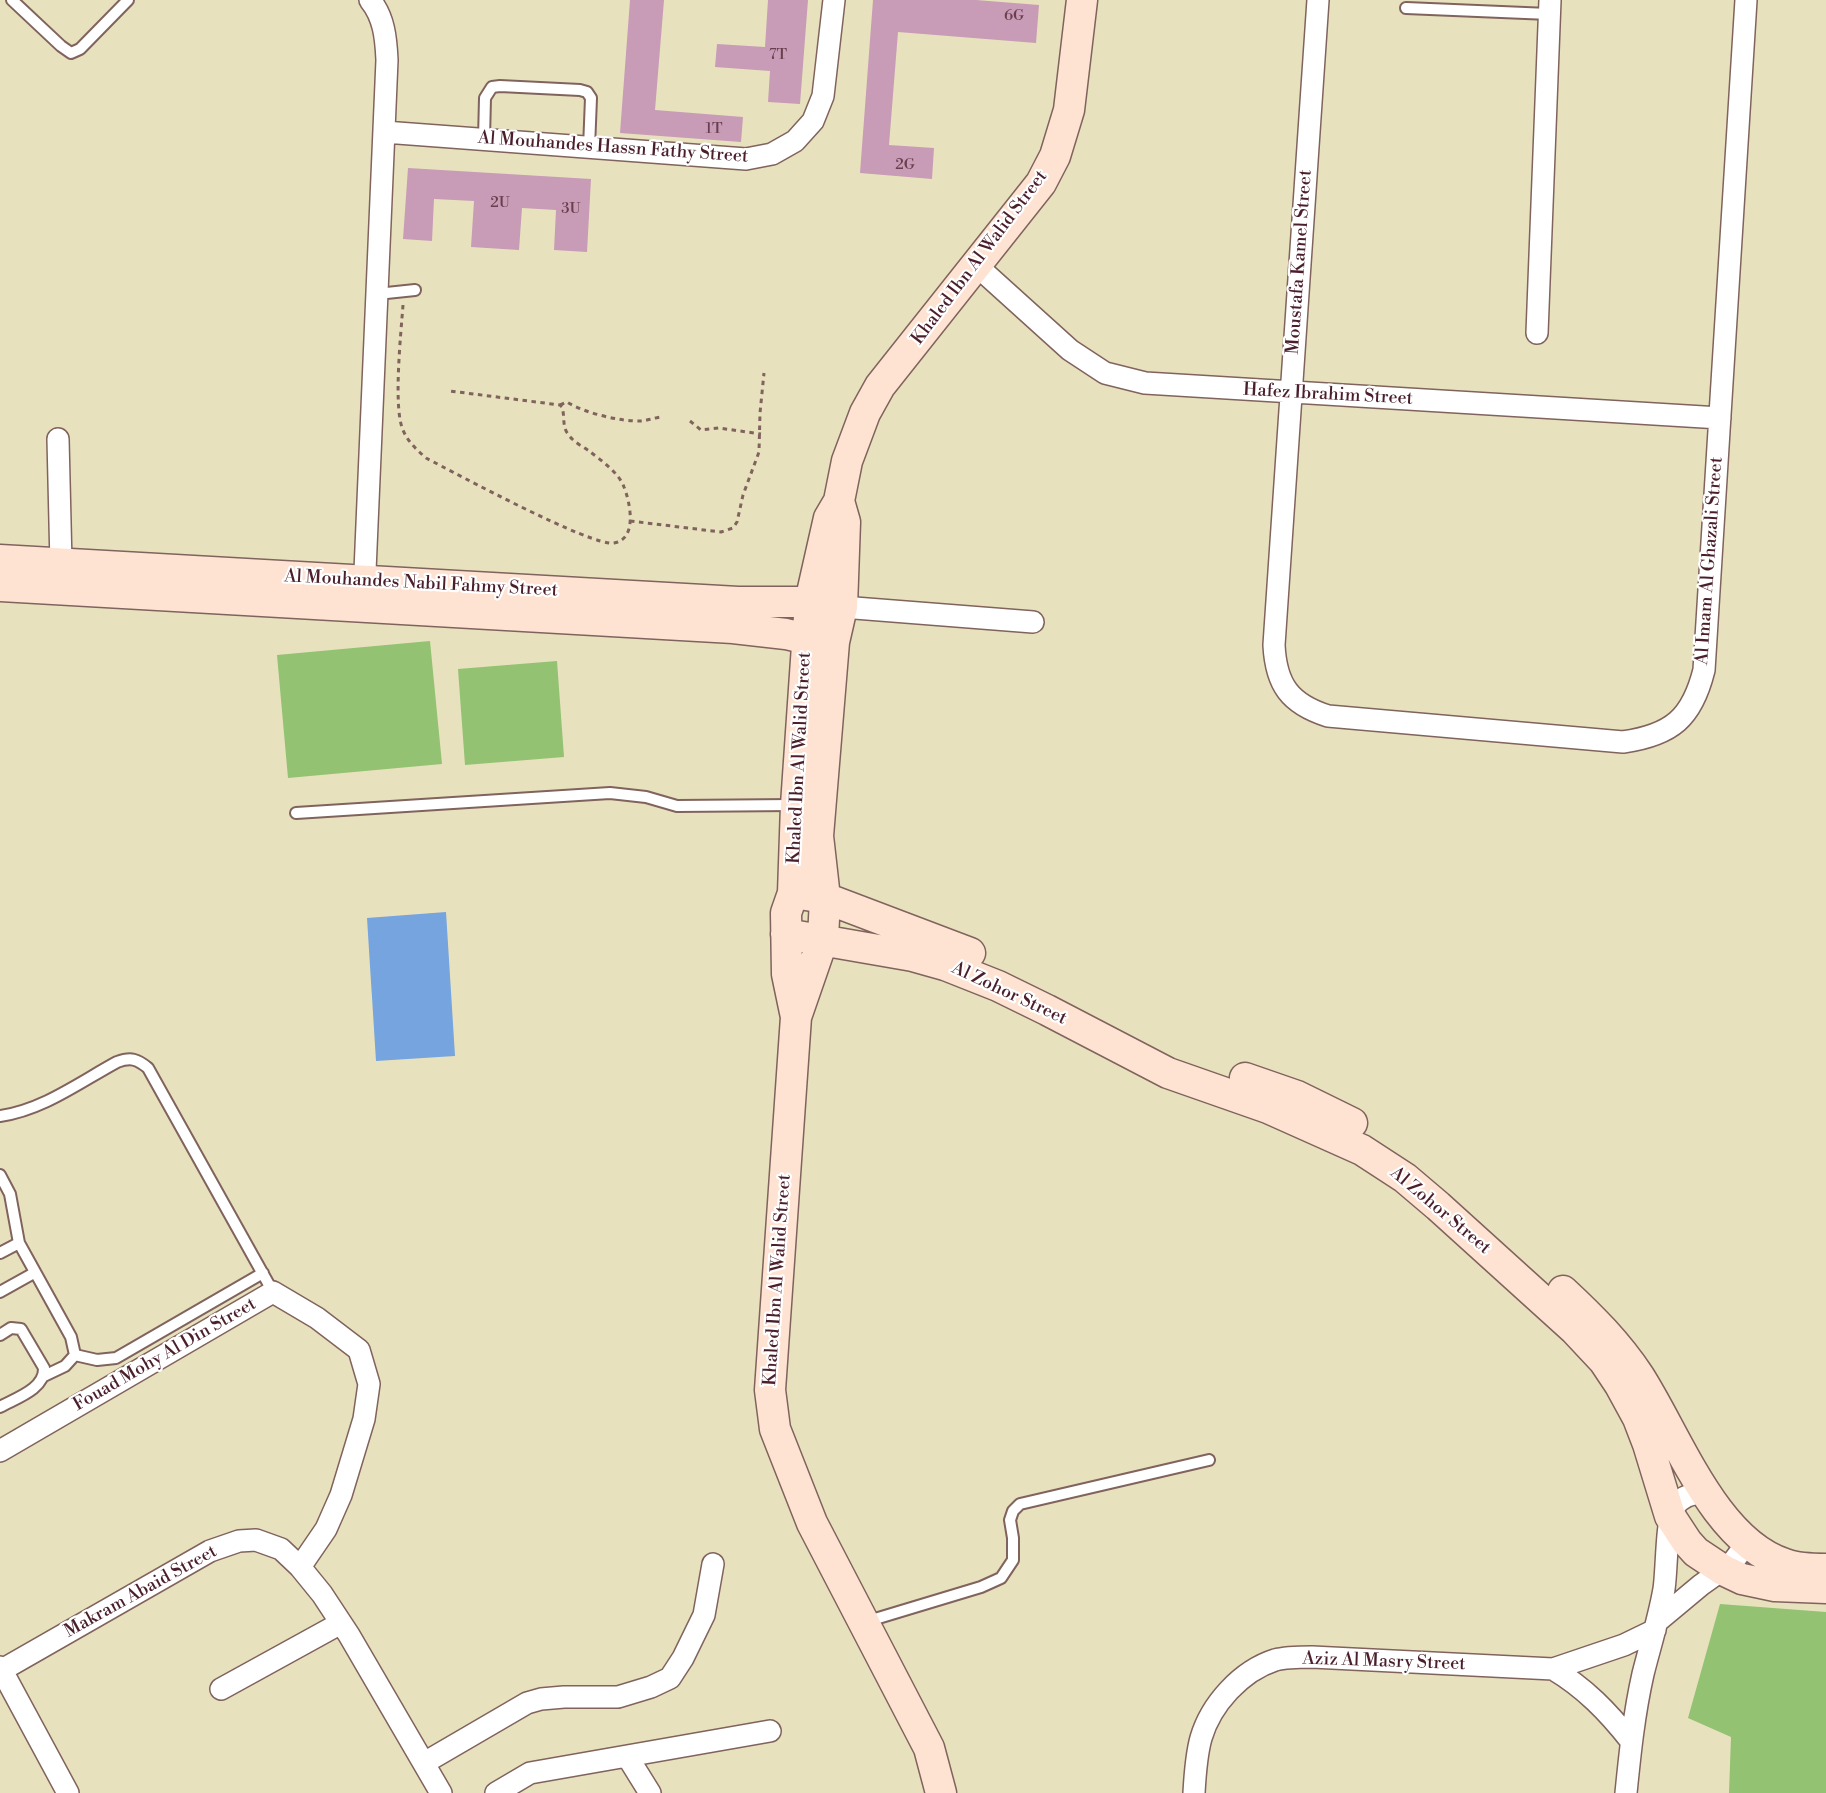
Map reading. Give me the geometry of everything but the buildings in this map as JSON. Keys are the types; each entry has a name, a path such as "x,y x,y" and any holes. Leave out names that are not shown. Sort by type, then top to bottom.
{"street":[{"path":"364,593 387,60 385,32 375,6 370,0"},
{"name":"Al Mouhandes Hassn Fathy Street","path":"384,132 746,159 772,154 795,141 813,121 823,96 834,0"},
{"name":"Khaled Ibn Al Walid Street","path":"941,1793 929,1748 812,1523 776,1429 770,1390 796,1017 823,939 825,898 818,836 821,641 810,602 829,518 839,501 848,461 865,412 880,386 1041,183 1055,156 1069,110 1082,0"},
{"name":"Moustafa Kamel Street","path":"1294,699 1282,683 1275,665 1274,645 1318,0"},
{"name":"Al Imam Al Ghazali Street","path":"1294,699 1310,710 1328,716 1623,742 1646,738 1668,729 1686,713 1698,693 1704,670 1746,0"},
{"path":"1537,333 1550,7"},
{"name":"Hafez Ibrahim Street","path":"977,266 1070,350 1105,373 1145,384 1720,418"},
{"path":"58,440 61,564"},
{"name":"Khaled Ibn Al Walid Street","path":"796,1017 787,974 786,913 793,893 796,805 821,641 842,606 845,522 839,501"},
{"name":"Al Mouhandes Nabil Fahmy Street","path":"0,560 734,628 821,641"},
{"name":"Al Mouhandes Nabil Fahmy Street","path":"0,586 762,603 810,602 842,606"},
{"path":"842,606 1033,622"},
{"name":"Al Zohor Street","path":"793,893 825,898 1003,968 1052,991 1166,1052 1298,1096 1361,1127 1405,1154 1476,1213 1608,1334 1640,1379 1706,1492 1747,1543 1785,1565 1826,1569"},
{"name":"Al Zohor Street","path":"786,934 931,960 998,986 1168,1073 1268,1108 1362,1150 1406,1178 1575,1330 1604,1361 1638,1418 1670,1516 1696,1552 1723,1570 1742,1579 1758,1583 1826,1588"},
{"name":"Fouad Mohy Al Din Street","path":"0,1451 273,1292 317,1318 358,1350 369,1383 364,1419 340,1495 326,1529 300,1567"},
{"path":"1626,1793 1631,1741 1643,1675 1657,1625 1668,1551 1670,1516 1680,1500 1694,1493 1706,1492"},
{"name":"Makram Abaid Street","path":"1,1668 210,1551 239,1541 256,1540 281,1549 300,1567 341,1623 441,1793"},
{"name":"Aziz Al Masry Street","path":"1194,1793 1201,1736 1209,1719 1235,1685 1251,1670 1277,1659 1312,1657 1553,1669 1624,1645 1657,1625 1693,1591 1723,1570 1737,1557 1747,1543"},
{"path":"424,1763 527,1703 564,1697 618,1697 651,1687 670,1678 683,1658 704,1615 713,1564"},
{"path":"220,1689 341,1623"},
{"path":"1,1668 68,1793"},
{"name":"Aziz Al Masry Street","path":"1553,1669 1584,1690 1631,1741"},
{"path":"496,1793 530,1773 770,1731"},
{"path":"627,1756 650,1793"}],"lane":[{"path":"12,0 70,52 80,49 128,0"},
{"path":"1406,8 1550,7"},
{"path":"484,140 485,98 492,87 580,90 587,92 591,98 589,147"},
{"path":"377,294 415,290"},
{"path":"296,813 610,793 646,797 677,806 796,805"},
{"path":"0,1116 34,1107 117,1062 127,1058 137,1060 148,1068 273,1292"},
{"path":"0,1175 10,1194 19,1243 71,1337 75,1355"},
{"path":"0,1253 19,1243"},
{"path":"0,1292 34,1273"},
{"path":"75,1355 97,1360 116,1358 263,1273"},
{"path":"0,1335 11,1328 21,1329 44,1368 41,1382 0,1407"},
{"path":"44,1376 65,1366 75,1355"},
{"path":"864,1622 981,1587 1001,1578 1013,1560 1010,1520 1013,1510 1020,1504 1209,1460"}],"path":[{"path":"403,291 399,408 401,427 408,442 426,458 558,525 606,543 615,543 624,539 630,521 623,484 615,474 567,434 560,405"},
{"path":"630,521 729,531 737,522 743,495 759,452 764,373"},
{"path":"450,391 560,405 567,402 579,409 633,421 661,417"},
{"path":"690,421 701,430 719,428 761,434"}],"green space":[{"path":"430,641 442,764 288,778 277,655"},
{"path":"557,661 564,757 465,765 458,669"},
{"path":"1720,1604 1826,1612 1826,1793 1729,1793 1731,1737 1688,1718"}],"water":[{"path":"446,912 455,1056 376,1061 367,918"}]}
